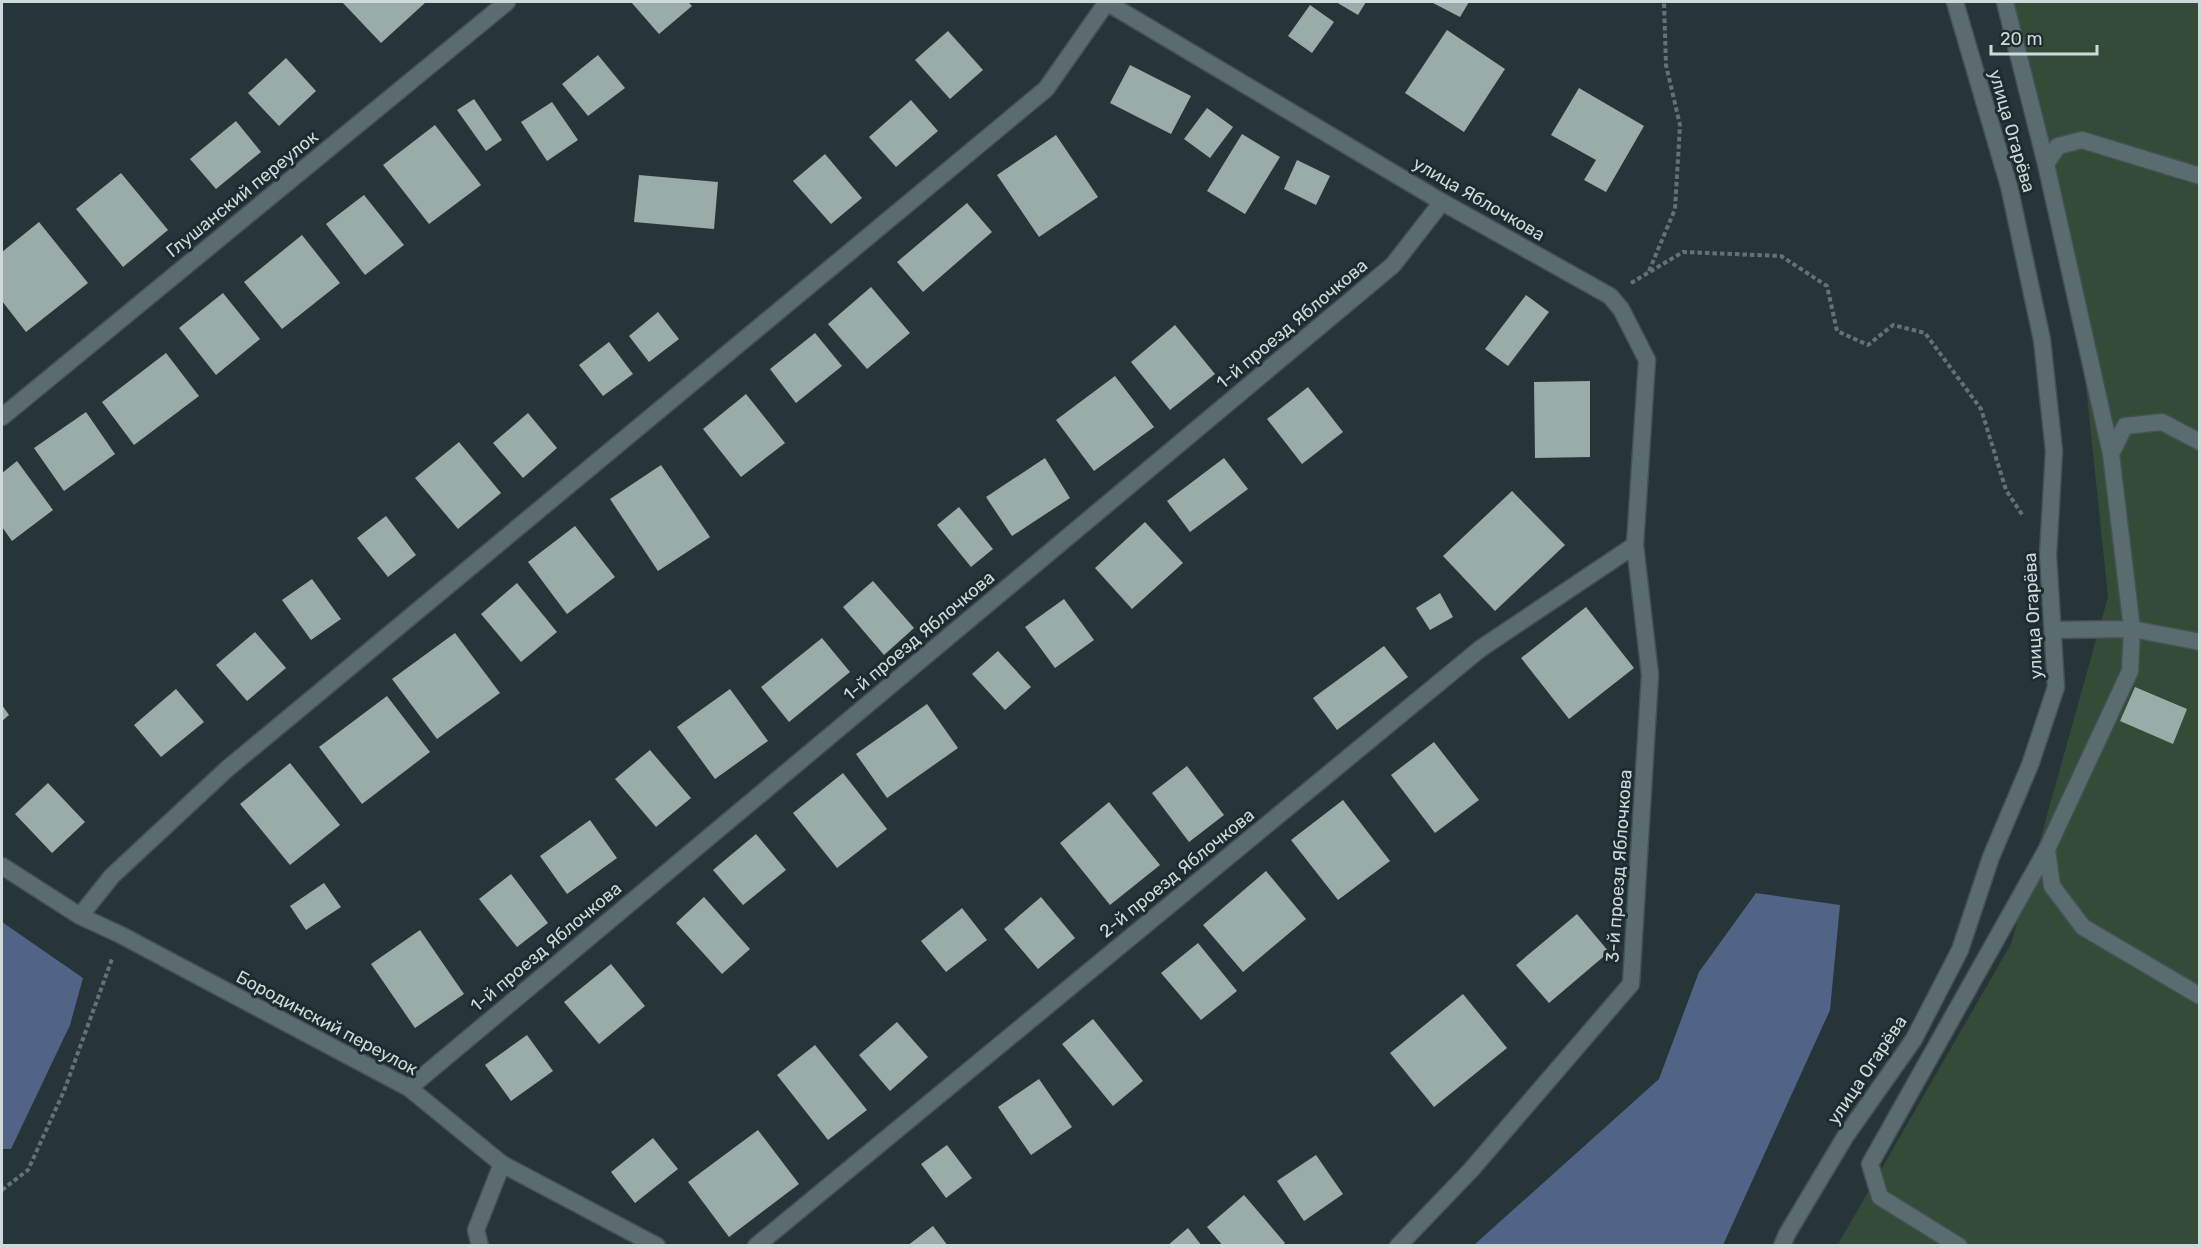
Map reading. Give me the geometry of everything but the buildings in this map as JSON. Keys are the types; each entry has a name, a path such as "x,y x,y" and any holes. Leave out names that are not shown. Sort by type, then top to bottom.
{"street":[{"name":"Глушанский переулок","path":"2,417 507,2"},
{"path":"80,916 112,876 227,769 1046,89 1107,2"},
{"name":"улица Яблочкова","path":"1107,2 1442,202 1610,296 1621,309 1647,360 1635,545"},
{"name":"улица Огарёва","path":"1782,1245 1786,1234 1845,1137 1914,1040 1960,950 1991,857 2030,765 2056,687 2048,555 2054,451 2042,340 2009,186 1955,2"},
{"path":"1959,1245 1880,1197 1870,1164 2047,849 2130,670 2132,629 2111,454 2046,164 2005,2"},
{"path":"2046,164 2058,146 2082,140 2199,176"},
{"name":"1-й проезд Яблочкова","path":"409,1088 1393,265 1442,202"},
{"path":"2111,454 2125,426 2162,422 2199,442"},
{"name":"2-й проезд Яблочкова","path":"756,1245 1480,649 1635,545"},
{"name":"3-й проезд Яблочкова","path":"1398,1245 1471,1170 1630,984 1650,675 1635,545"},
{"path":"2053,630 2132,629 2199,642"},
{"path":"2047,849 2052,886 2083,927 2199,996"},
{"name":"Бородинский переулок","path":"2,866 80,916 409,1088 502,1164 657,1245"},
{"path":"480,1245 476,1230 502,1164"}],"path":[{"path":"1648,272 1675,209 1680,125 1666,65 1664,2"},
{"path":"1610,296 1683,252 1781,256 1827,286 1837,331 1868,345 1893,325 1925,333 1981,409 2006,490 2024,518"},
{"path":"2,1190 28,1170 64,1090 121,936"}],"green space":[{"path":"2010,2 2199,2 2199,1245 1837,1246 2011,944 2108,597 2069,223"}],"water":[{"path":"1756,893 1840,905 1830,1010 1723,1245 1474,1245 1659,1079 1699,972"},
{"path":"2,922 83,978 70,1025 11,1149 2,1149"}]}
